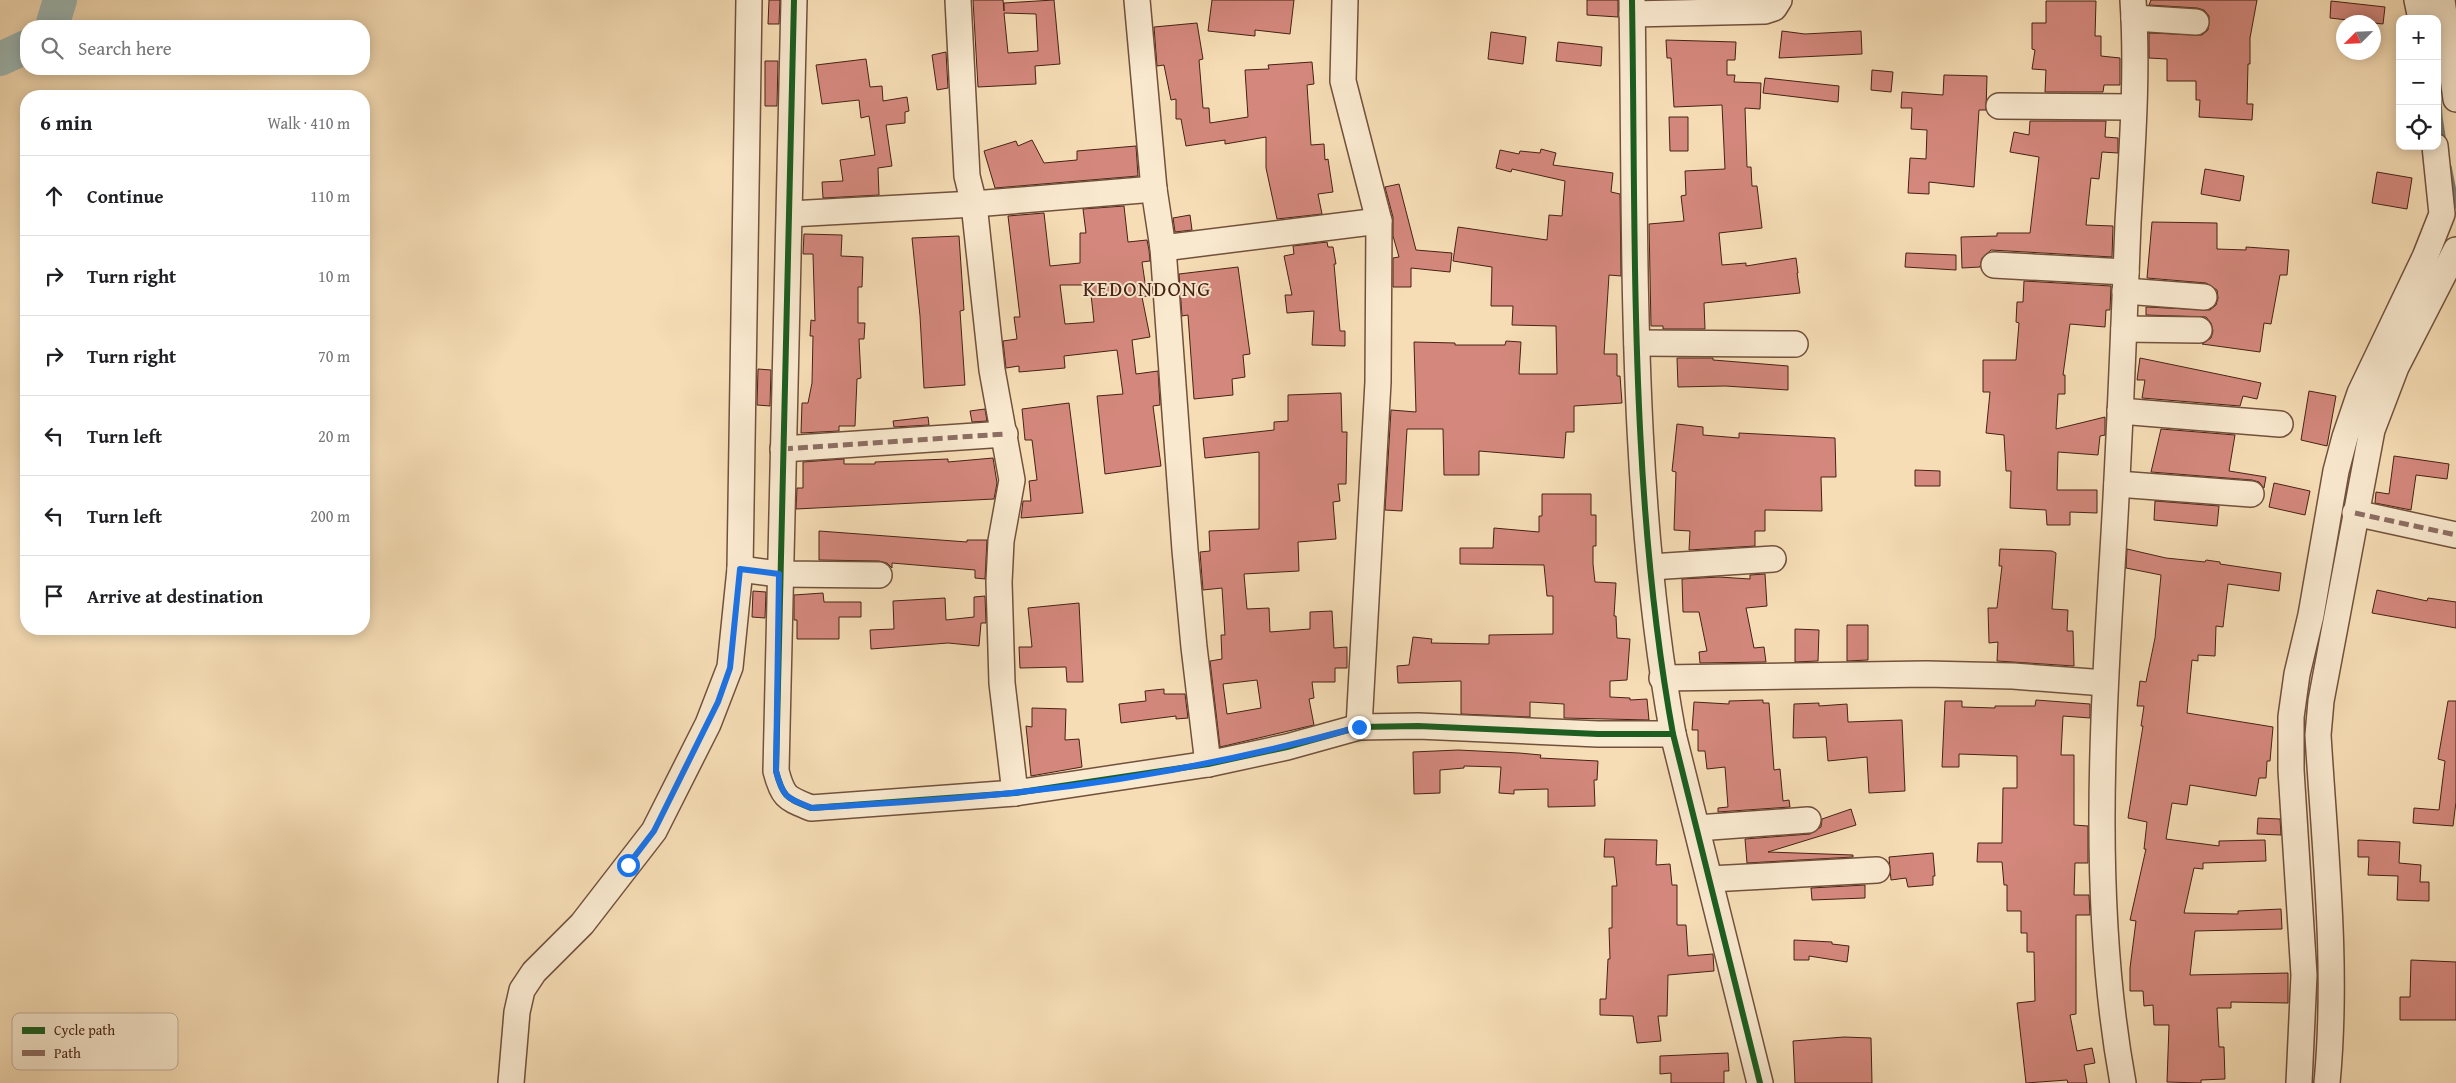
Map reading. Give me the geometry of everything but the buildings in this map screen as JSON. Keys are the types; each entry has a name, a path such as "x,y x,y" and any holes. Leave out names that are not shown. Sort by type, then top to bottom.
{"street":[{"path":"511,1083 517,1012 522,990 534,972 582,924 654,831 708,724 730,668 740,569 749,0"},
{"path":"794,0 790,214 779,574 776,771 781,791 792,800 812,808 1015,793 1208,764 1288,747 1359,727 1418,726 1598,734 1673,734"},
{"path":"958,0 963,139 967,176 974,204 988,343 1012,480 1001,541 1000,600 1002,683 1015,793"},
{"path":"1137,0 1154,189 1163,248 1190,608 1208,764"},
{"path":"1345,0 1343,81 1379,221 1378,382 1359,727"},
{"path":"1760,1083 1673,734 1662,678 1638,402 1632,7 1765,11 1774,8 1779,0"},
{"path":"2417,0 2420,15"},
{"path":"2442,0 2456,99"},
{"path":"2123,1083 2108,982 2103,862 2105,683 2124,329 2133,107 2134,9 2196,22"},
{"path":"1999,106 2133,107"},
{"path":"2299,1083 2304,975 2291,770 2291,726 2297,674 2310,615 2336,471 2345,437 2360,393 2425,257 2442,214 2435,150"},
{"path":"790,214 974,204 1154,189"},
{"path":"1163,248 1379,221"},
{"path":"2327,1083 2332,1009 2331,946 2318,735 2328,657 2372,430 2396,367 2456,250"},
{"path":"1994,265 2126,282 2204,297"},
{"path":"2124,329 2199,330"},
{"path":"1637,343 1795,344"},
{"path":"2120,411 2280,424"},
{"path":"783,449 1005,434"},
{"path":"2116,484 2252,494"},
{"path":"2355,513 2456,535"},
{"path":"1651,567 1773,559"},
{"path":"740,569 779,574 879,575"},
{"path":"1662,678 1926,674 2014,676 2105,683"},
{"path":"1697,828 1808,820"},
{"path":"1710,879 1877,870"}],"waterway":[{"path":"54,20 60,0"},
{"path":"0,59 20,50"},
{"path":"2439,105 2444,144"},
{"path":"2449,167 2456,202 2451,211"}],"marked path":[{"path":"783,449 1005,434"},
{"path":"2355,513 2456,535"}],"cycle path":[{"path":"794,0 776,771 781,787 787,796 811,808 1015,793 1208,764 1287,747 1359,727 1418,726 1598,734 1673,734"},
{"path":"1632,0 1638,368 1649,552 1659,643 1673,734 1760,1083"}],"district":[{"name":"KEDONDONG","path":"1147,288"}],"route":[{"path":"628,865 654,831 718,702 730,668 740,569 779,574 776,771 781,791 792,800 812,808 1015,793 1208,764 1288,747 1359,727"}]}
